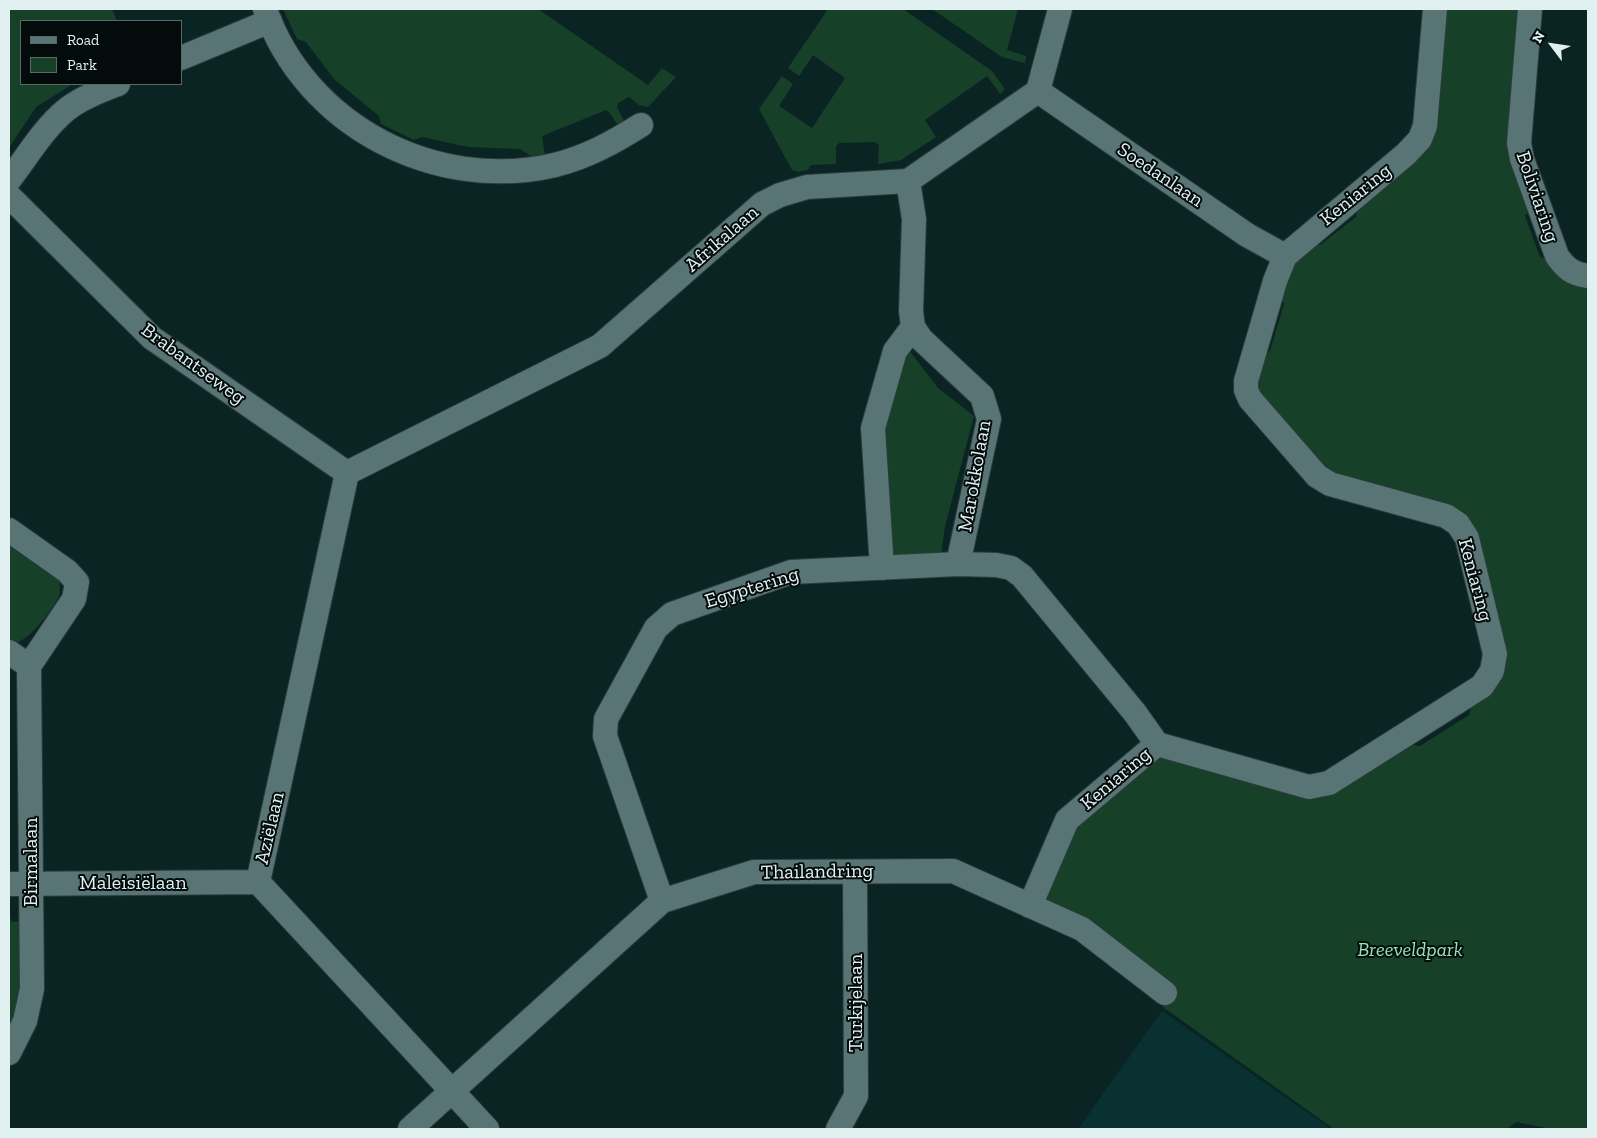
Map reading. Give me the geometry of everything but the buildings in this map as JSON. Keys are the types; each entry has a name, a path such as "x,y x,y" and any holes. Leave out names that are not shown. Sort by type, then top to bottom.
{"street":[{"path":"882,568 873,428 895,351 913,326 911,311 914,218 908,180 1038,91 1060,9"},
{"name":"Keniaring","path":"1030,906 1067,820 1157,744 1309,787 1329,782 1482,686 1492,671 1495,654 1467,538 1458,524 1446,516 1330,484 1318,476 1250,399 1246,390 1246,381 1274,281 1285,256 1406,154 1420,139 1425,126 1435,9"},
{"name":"Boliviaring","path":"1530,9 1518,143 1557,256 1566,269 1579,275 1588,276"},
{"path":"182,58 267,15 292,62 322,99 346,120 372,138 400,152 461,169 524,170 556,164 586,155 614,142 641,125"},
{"path":"9,180 49,127 66,110 86,97 116,85"},
{"name":"Soedanlaan","path":"1038,91 1247,235 1285,256"},
{"name":"Afrikalaan","path":"347,473 600,346 762,204 780,195 807,186 908,180"},
{"name":"Brabantseweg","path":"9,196 152,338 347,473"},
{"name":"Marokkolaan","path":"913,326 921,339 982,396 990,419 958,564"},
{"name":"Aziëlaan","path":"347,473 258,882 487,1129"},
{"path":"9,530 67,571 77,582 74,599 28,666 9,652"},
{"name":"Egyptering","path":"662,901 606,736 606,719 656,628 672,614 790,572 958,564 996,565 1011,568 1022,576 1135,713 1157,744"},
{"name":"Birmalaan","path":"9,1053 25,1021 32,989 20,884 28,666"},
{"name":"Thailandring","path":"410,1129 662,901 754,872 953,871 1082,929 1164,993"},
{"name":"Turkijelaan","path":"838,1129 856,1096 855,872"},
{"name":"Maleisiëlaan","path":"20,884 258,882"}],"shaded area":[{"path":"1162,1011 1331,1129 1078,1129"}],"green space":[{"path":"9,9 112,9 117,20 20,20 20,85 71,85 36,107 9,148"},
{"path":"283,9 538,9 648,85 662,68 676,77 648,107 639,105 629,97 618,103 617,107 624,121 619,127 606,110 542,136 545,156 534,158 520,149 468,147 422,137 414,140 381,124 379,116 334,79 306,42 297,39"},
{"path":"828,9 903,9 992,71 1005,89 1000,94 987,76 925,120 936,137 901,160 878,164 879,145 875,142 839,143 836,146 836,164 811,165 808,170 798,172 792,170 759,109 782,76 793,84 779,106 812,128 845,78 813,55 799,76 788,68"},
{"path":"932,9 1018,9 1007,50 1026,56 1025,63 1002,57"},
{"name":"Breeveldpark","path":"1442,9 1523,9 1531,206 1525,216 1540,257 1551,260 1588,284 1588,1129 1551,1129 1516,1122 1507,1129 1334,1129 1163,1007 1176,991 1051,906 1047,898 1046,888 1074,824 1153,760 1162,757 1306,793 1405,744 1420,746 1469,715 1473,701 1490,688 1475,538 1333,478 1256,393 1261,356 1270,351 1284,304 1279,294 1285,273 1310,244 1320,245 1356,217 1358,204 1418,155"},
{"path":"902,341 938,388 974,416 945,526 941,554 890,557 885,414"},
{"path":"9,544 58,578 60,585 58,598 46,616 29,635 18,642 9,639"},
{"path":"9,915 12,922 21,921 20,1003 9,1036"}]}
